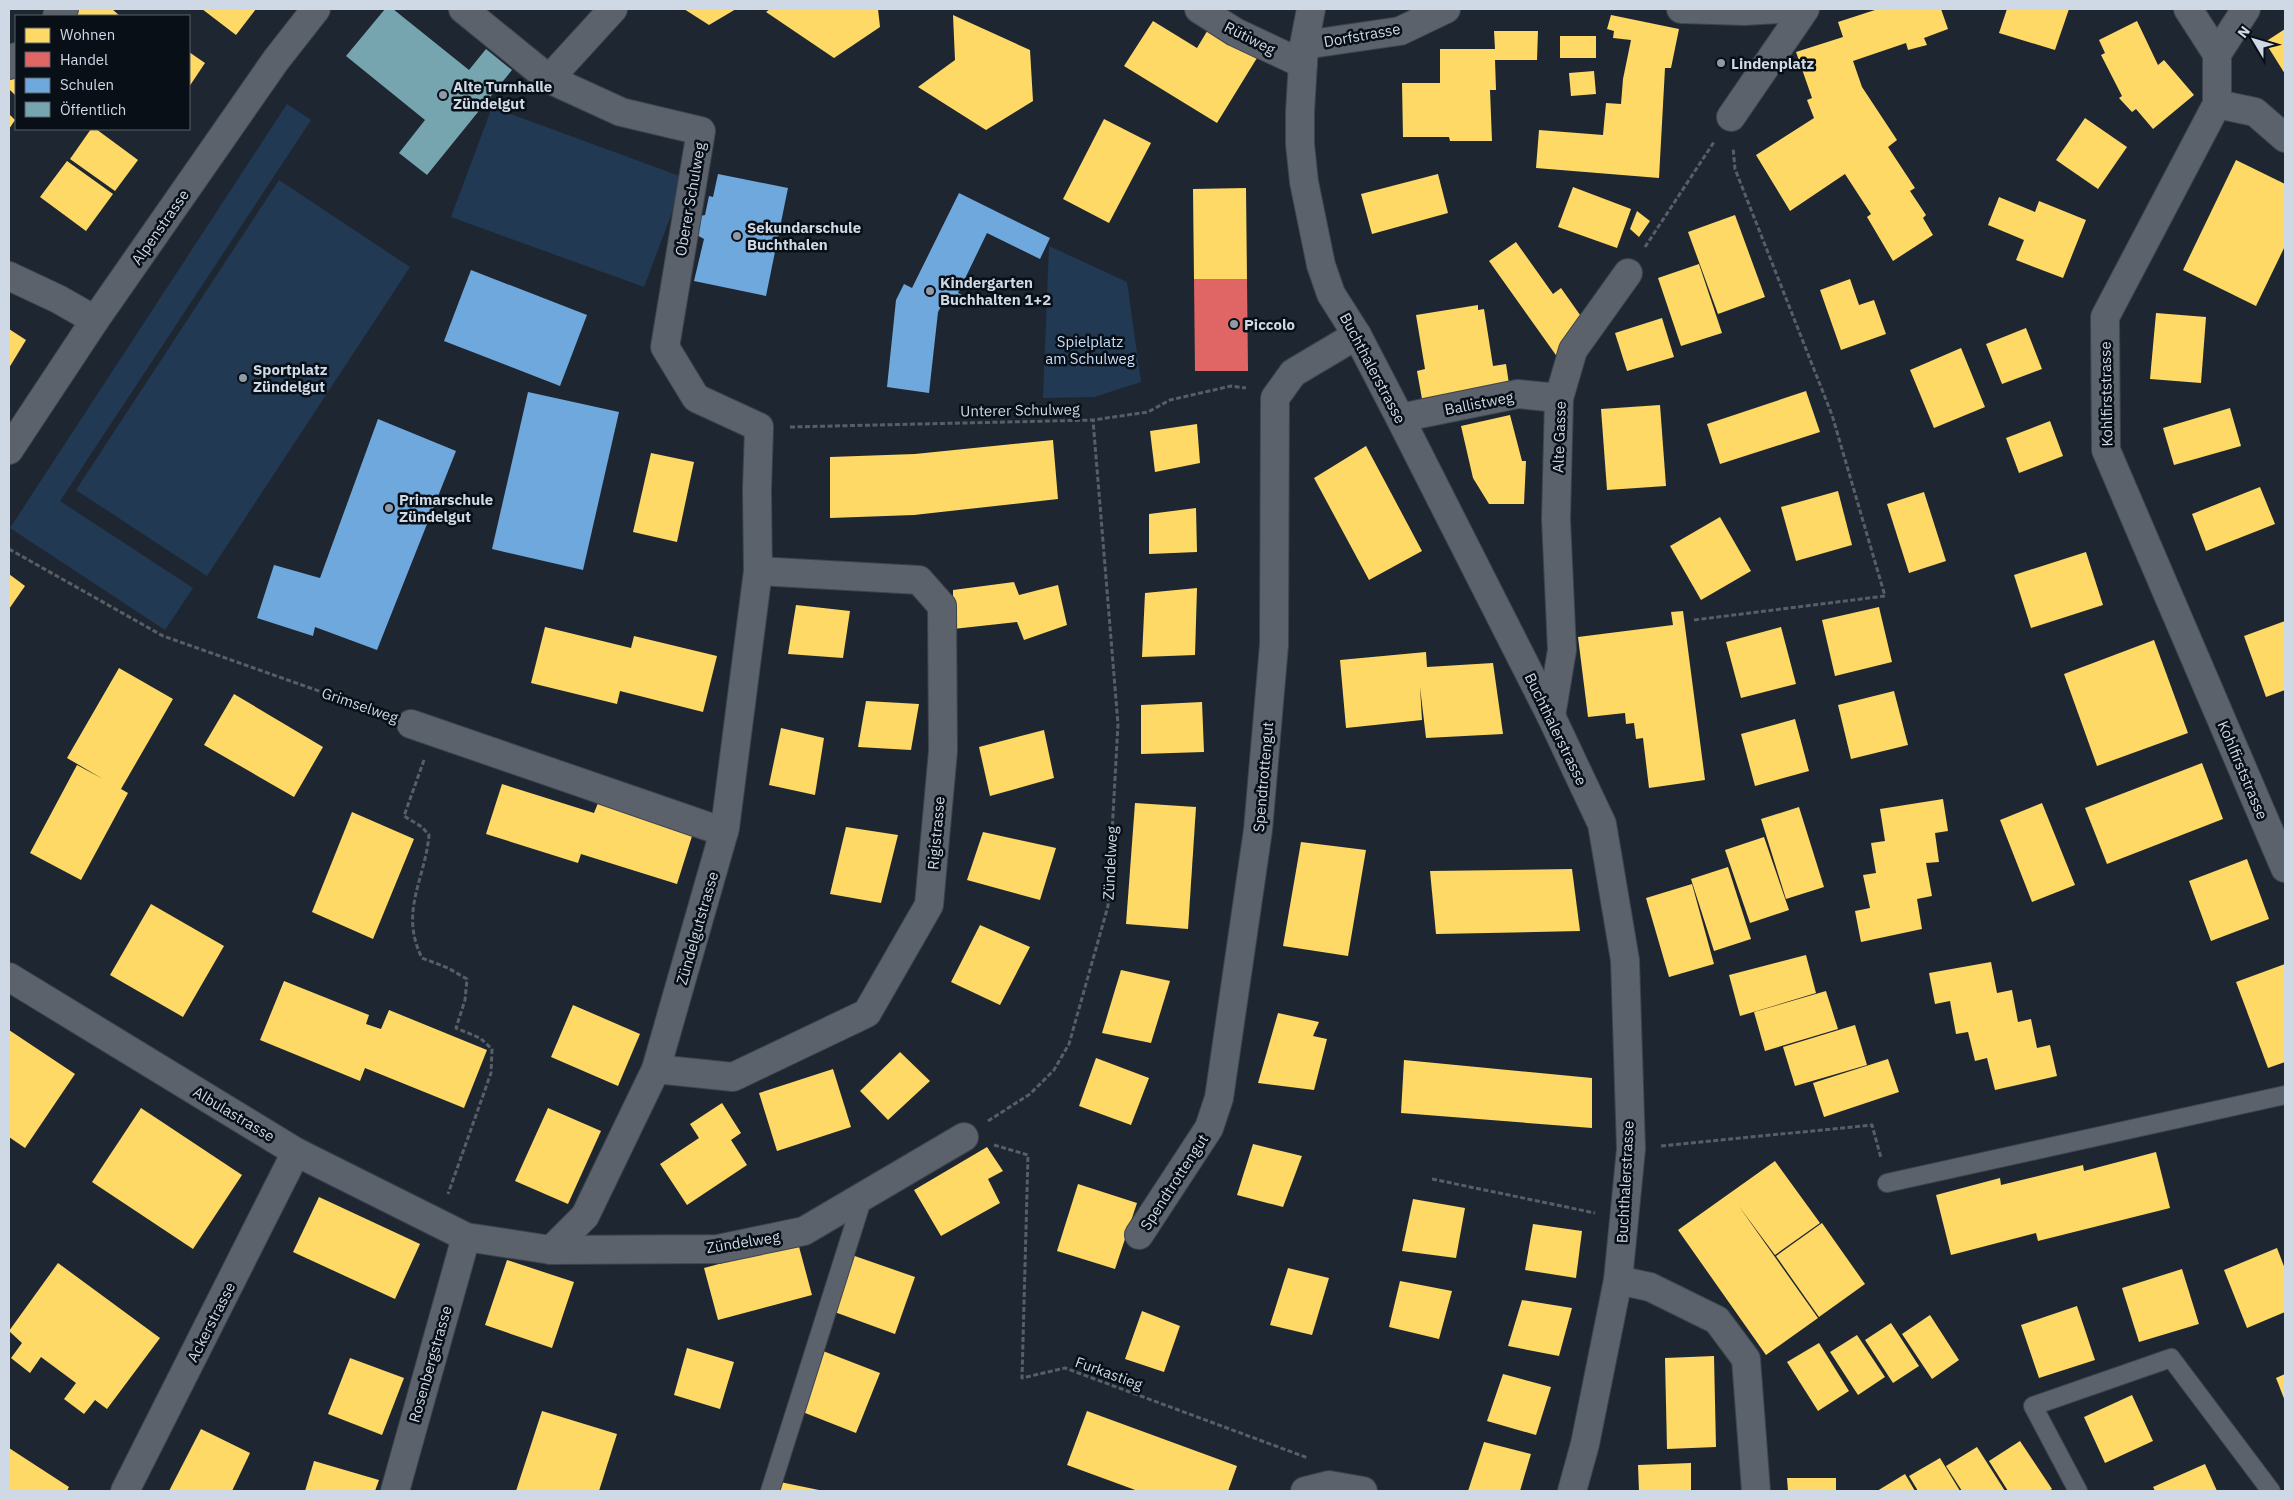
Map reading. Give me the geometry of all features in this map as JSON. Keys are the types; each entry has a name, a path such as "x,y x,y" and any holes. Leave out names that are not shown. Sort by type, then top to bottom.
{"street":[{"name":"Alpenstrasse","path":"9,450 95,320 276,60 316,9"},
{"name":"Oberer Schulweg","path":"463,9 549,79 621,112 701,131 665,348 696,398 759,427"},
{"path":"549,79 612,9"},
{"name":"Rütiweg","path":"1199,9 1235,32 1303,54"},
{"name":"Buchthalerstrasse","path":"1311,9 1303,54 1300,112 1304,182 1321,265 1331,294 1357,336 1400,418 1551,716 1602,824 1625,960 1631,1149 1618,1280 1585,1444 1572,1491"},
{"name":"Dorfstrasse","path":"1303,54 1400,31 1446,9"},
{"path":"1681,9 1779,9"},
{"path":"1731,117 1806,9"},
{"path":"2188,9 2217,54 2246,9"},
{"name":"Kohlfirststrasse","path":"2217,54 2217,104 2105,317 2106,450 2285,868"},
{"path":"2217,104 2255,112 2285,138"},
{"name":"Alte Gasse","path":"1551,716 1562,650 1556,519 1560,398 1573,350 1628,273"},
{"path":"9,276 58,298 95,320"},
{"path":"1275,398 1293,373 1357,336"},
{"name":"Ballistweg","path":"1400,418 1518,394 1560,398"},
{"name":"Spendtrottengut","path":"1139,1235 1210,1128 1219,1098 1258,830 1273,654 1275,398"},
{"name":"Zündelgutstrasse","path":"551,1250 585,1216 656,1069 724,832 758,571 757,490 759,427"},
{"name":"Rigistrasse","path":"656,1069 733,1077 867,1013 929,905 943,751 942,606 919,580 758,571"},
{"path":"423,727 724,832"},
{"name":"Albulastrasse","path":"9,977 296,1152 466,1238"},
{"name":"Zündelweg","path":"551,1250 718,1249 804,1231 864,1194 964,1137"},
{"name":"Ackerstrasse","path":"126,1491 296,1152"},
{"path":"466,1238 551,1250"},
{"name":"Rosenbergstrasse","path":"395,1491 466,1238"},
{"path":"1618,1280 1650,1287 1717,1320 1746,1359 1756,1491"},
{"path":"1317,1488 1363,1491"}],"lane":[{"path":"1887,1183 2285,1094"},
{"path":"770,1491 864,1194"},
{"path":"2078,1491 2033,1406 2171,1358 2271,1491"}],"path":[{"path":"1628,273 1731,117"},
{"path":"1694,620 1885,596 1832,416 1735,170 1731,117"},
{"name":"Unterer Schulweg","path":"759,427 1093,420 1148,412 1170,400 1231,386 1257,390 1275,398"},
{"name":"Zündelweg","path":"964,1137 1030,1094 1054,1070 1069,1044 1108,906 1118,724 1093,420"},
{"name":"Grimselweg","path":"9,549 163,636 423,727"},
{"path":"423,727 404,816 422,827 429,835 411,916 417,949 422,958 448,968 467,979 466,1000 456,1028 480,1038 492,1049 491,1073 438,1223"},
{"path":"1631,1149 1872,1126 1887,1183"},
{"name":"Furkastieg","path":"964,1137 1028,1155 1022,1378 1065,1368 1325,1464 1317,1488"},
{"path":"1432,1179 1625,1220"}],"green space":[{"path":"287,104 311,120 60,501 193,588 165,630 10,528"},
{"path":"492,107 685,178 644,287 451,217"},
{"name":"Sportplatz Zündelgut","path":"279,180 410,267 207,576 76,490"},
{"name":"Spielplatz am Schulweg","path":"1049,246 1127,282 1141,382 1094,397 1043,398"}],"building: Wohnen":[{"path":"74,9 112,9 119,15 68,15"},
{"path":"202,9 256,9 236,35"},
{"path":"684,9 736,9 709,25"},
{"path":"770,9 878,9 880,27 834,58 766,12"},
{"path":"1878,9 1941,9 1948,29 1924,38 1927,45 1908,50 1906,43 1853,61 1862,87 1897,140 1888,147 1915,188 1910,191 1926,215 1923,218 1933,235 1893,261 1867,217 1871,214 1845,174 1790,211 1756,155 1814,118 1807,100 1812,98 1796,52 1843,37 1838,22"},
{"path":"2007,9 2069,9 2055,50 1999,33"},
{"path":"953,15 1030,50 1033,101 986,130 918,87 955,60"},
{"path":"1611,15 1679,29 1671,68 1665,68 1659,178 1536,168 1539,130 1603,135 1606,103 1621,104 1623,79 1631,40 1613,38 1614,31 1607,29"},
{"path":"1153,21 1197,48 1212,23 1260,53 1217,123 1124,66"},
{"path":"2137,21 2158,65 2164,60 2194,95 2153,129 2136,109 2132,112 2119,98 2122,96 2101,55 2105,53 2099,40"},
{"path":"2285,29 2285,74 2265,42"},
{"path":"1494,31 1538,31 1537,60 1495,60 1496,90 1490,90 1492,141 1450,141 1449,137 1403,137 1402,83 1440,83 1440,49 1495,49"},
{"path":"1560,36 1596,36 1596,58 1560,58"},
{"path":"190,53 205,63 190,86"},
{"path":"15,67 15,95 9,89 9,74"},
{"path":"1594,71 1596,94 1571,96 1569,73"},
{"path":"9,114 15,120 9,129"},
{"path":"2085,118 2127,147 2098,189 2056,160"},
{"path":"1104,119 1151,143 1109,223 1063,199"},
{"path":"90,130 97,130 138,160 115,191 70,159"},
{"path":"2236,160 2285,184 2285,246 2256,306 2183,270"},
{"path":"67,161 113,194 86,231 40,197"},
{"path":"1438,174 1448,213 1372,234 1361,194"},
{"path":"1573,187 1631,209 1617,248 1558,227"},
{"path":"1246,188 1247,279 1194,279 1193,189"},
{"path":"1999,197 2035,212 2039,201 2086,220 2063,278 2016,260 2024,240 1988,225"},
{"path":"1637,211 1650,221 1639,237 1630,229"},
{"path":"1735,215 1765,297 1718,314 1688,232"},
{"path":"1516,242 1553,294 1561,288 1585,322 1558,358 1489,261"},
{"path":"1699,264 1722,333 1681,346 1658,278"},
{"path":"1850,279 1859,305 1874,300 1886,334 1841,350 1820,290"},
{"path":"1478,305 1478,310 1484,309 1493,366 1506,364 1509,384 1422,399 1417,371 1425,369 1416,315"},
{"path":"2156,313 2206,317 2201,383 2150,379"},
{"path":"1662,318 1674,357 1627,371 1615,333"},
{"path":"2026,328 2042,369 2002,384 1986,344"},
{"path":"9,329 26,340 9,368"},
{"path":"1961,348 1985,407 1934,428 1910,370"},
{"path":"1806,391 1820,432 1720,464 1707,424"},
{"path":"1660,405 1666,486 1607,490 1601,409"},
{"path":"2230,408 2241,446 2174,465 2163,428"},
{"path":"1510,415 1522,461 1526,461 1524,504 1489,504 1473,478 1461,426"},
{"path":"2050,421 2063,456 2019,473 2006,438"},
{"path":"1197,424 1200,463 1155,472 1150,431"},
{"path":"1053,440 1058,499 914,515 830,518 830,457 915,454"},
{"path":"1366,446 1422,551 1369,580 1314,478"},
{"path":"651,453 694,462 677,542 633,532"},
{"path":"2260,487 2275,524 2206,551 2192,514"},
{"path":"1838,491 1852,545 1796,561 1781,507"},
{"path":"1924,492 1946,561 1909,573 1887,504"},
{"path":"1196,508 1197,552 1149,554 1149,514"},
{"path":"1720,517 1751,571 1701,600 1670,546"},
{"path":"2086,552 2103,605 2031,628 2014,575"},
{"path":"9,574 25,586 9,609"},
{"path":"1014,582 1019,595 1058,585 1067,625 1024,640 1017,622 953,629 953,590"},
{"path":"1197,588 1195,655 1142,657 1145,593"},
{"path":"796,605 850,611 843,658 788,654"},
{"path":"1879,607 1892,662 1835,676 1822,620"},
{"path":"1683,611 1705,780 1649,788 1643,738 1636,739 1634,723 1626,724 1625,713 1588,717 1578,637 1673,625 1671,612"},
{"path":"2285,621 2285,690 2266,697 2244,636"},
{"path":"545,627 631,648 634,636 717,656 703,712 620,691 617,704 531,683"},
{"path":"1781,627 1796,684 1741,698 1726,642"},
{"path":"2154,640 2188,733 2097,766 2064,674"},
{"path":"1426,652 1427,667 1493,663 1503,734 1426,738 1420,687 1422,720 1346,728 1340,660"},
{"path":"119,668 173,699 121,789 128,793 81,880 30,853 77,765 103,779 67,758"},
{"path":"1894,691 1908,745 1851,759 1838,705"},
{"path":"234,694 323,747 294,797 204,745"},
{"path":"866,701 919,704 911,750 858,747"},
{"path":"1202,702 1204,752 1141,754 1141,705"},
{"path":"1795,719 1809,771 1755,786 1741,734"},
{"path":"781,728 824,738 815,795 769,785"},
{"path":"1044,730 1054,778 990,796 979,747"},
{"path":"2202,763 2223,819 2107,864 2085,808"},
{"path":"502,784 594,813 598,803 693,833 677,884 581,854 578,863 486,834"},
{"path":"1943,799 1948,831 1935,833 1939,862 1926,863 1932,896 1917,899 1922,929 1861,942 1855,911 1870,908 1863,875 1876,873 1871,843 1885,841 1880,809"},
{"path":"1135,803 1196,807 1188,929 1126,924"},
{"path":"2042,803 2075,885 2032,902 2000,820"},
{"path":"1799,807 1824,887 1786,899 1761,819"},
{"path":"352,812 414,839 373,939 312,912"},
{"path":"846,827 898,835 881,903 830,894"},
{"path":"983,832 1056,848 1040,900 967,880"},
{"path":"1764,837 1789,910 1750,923 1725,850"},
{"path":"1301,842 1366,850 1348,956 1283,946"},
{"path":"2247,859 2269,919 2211,941 2189,881"},
{"path":"1728,867 1751,939 1714,951 1691,879"},
{"path":"1572,869 1580,931 1436,934 1430,871"},
{"path":"1692,884 1714,964 1669,977 1646,898"},
{"path":"151,904 224,946 183,1017 110,975"},
{"path":"980,925 1030,947 1000,1005 951,982"},
{"path":"1806,955 1816,993 1740,1016 1729,975"},
{"path":"1991,962 1997,993 2012,990 2018,1022 2031,1019 2037,1048 2050,1045 2057,1076 1995,1090 1987,1058 1975,1061 1968,1032 1956,1034 1950,1001 1935,1004 1929,973"},
{"path":"2285,964 2285,1062 2268,1068 2236,982"},
{"path":"1121,970 1170,981 1151,1043 1102,1033"},
{"path":"284,981 369,1015 366,1024 381,1029 389,1010 487,1050 464,1108 365,1068 360,1081 260,1040"},
{"path":"1826,991 1838,1029 1765,1051 1754,1012"},
{"path":"573,1005 640,1034 618,1086 551,1057"},
{"path":"1278,1013 1319,1022 1313,1036 1327,1039 1314,1090 1258,1083"},
{"path":"1855,1025 1867,1065 1795,1086 1783,1047"},
{"path":"9,1030 75,1074 25,1148 9,1137"},
{"path":"900,1052 930,1081 888,1120 860,1091"},
{"path":"1096,1058 1149,1078 1131,1125 1079,1106"},
{"path":"1888,1059 1899,1092 1824,1117 1813,1083"},
{"path":"1404,1060 1592,1078 1592,1128 1401,1113"},
{"path":"833,1069 851,1127 777,1151 759,1093"},
{"path":"722,1103 741,1133 731,1140 747,1165 687,1205 660,1164 699,1138 690,1124"},
{"path":"141,1108 242,1175 193,1249 92,1182"},
{"path":"548,1108 601,1131 568,1204 515,1181"},
{"path":"1253,1144 1302,1156 1283,1207 1237,1195"},
{"path":"987,1147 1003,1171 988,1179 1000,1203 941,1236 914,1190"},
{"path":"2156,1152 2170,1208 2038,1241 2036,1233 1951,1255 1936,1195 2000,1178 2001,1185 2083,1165 2084,1171"},
{"path":"1775,1161 1820,1223 1775,1255 1738,1205 1818,1318 1766,1355 1678,1230"},
{"path":"1078,1184 1137,1203 1115,1269 1057,1251"},
{"path":"319,1197 420,1244 395,1299 293,1252"},
{"path":"1413,1199 1465,1208 1456,1258 1402,1251"},
{"path":"1822,1223 1865,1284 1819,1317 1776,1256"},
{"path":"1533,1224 1582,1231 1576,1278 1525,1270"},
{"path":"798,1243 812,1295 718,1320 704,1268"},
{"path":"2277,1248 2285,1269 2285,1312 2247,1328 2224,1270"},
{"path":"849,1254 915,1277 895,1334 829,1310"},
{"path":"507,1260 574,1282 552,1348 485,1325"},
{"path":"58,1263 160,1338 107,1409 95,1400 84,1414 64,1399 76,1383 41,1357 30,1373 11,1358 22,1343 9,1331"},
{"path":"1288,1268 1329,1278 1312,1335 1270,1325"},
{"path":"2182,1269 2199,1324 2139,1342 2122,1288"},
{"path":"1400,1281 1452,1291 1439,1339 1389,1327"},
{"path":"1522,1300 1572,1308 1559,1356 1508,1346"},
{"path":"2077,1306 2095,1360 2039,1378 2021,1325"},
{"path":"1142,1311 1180,1326 1164,1372 1125,1359"},
{"path":"1930,1315 1959,1360 1932,1379 1902,1334"},
{"path":"1891,1323 1919,1366 1893,1383 1865,1340"},
{"path":"1857,1335 1885,1377 1858,1395 1830,1352"},
{"path":"1819,1343 1849,1391 1818,1411 1787,1362"},
{"path":"687,1348 734,1362 720,1409 674,1395"},
{"path":"823,1351 880,1373 856,1433 800,1411"},
{"path":"1714,1356 1716,1447 1667,1449 1665,1358"},
{"path":"350,1358 404,1378 382,1435 328,1414"},
{"path":"1503,1374 1551,1387 1536,1435 1487,1421"},
{"path":"2285,1374 2285,1401 2276,1378"},
{"path":"2132,1395 2153,1441 2105,1463 2084,1417"},
{"path":"542,1411 617,1434 599,1491 516,1491"},
{"path":"1087,1411 1237,1466 1228,1491 1138,1491 1067,1465"},
{"path":"201,1429 250,1453 232,1491 169,1491"},
{"path":"2020,1441 2052,1489 2049,1491 2008,1491 1989,1461"},
{"path":"1484,1442 1531,1454 1520,1491 1468,1491"},
{"path":"1977,1447 2005,1491 1962,1491 1946,1466"},
{"path":"9,1448 69,1487 67,1491 9,1491"},
{"path":"1940,1458 1960,1491 1918,1491 1909,1476"},
{"path":"314,1461 379,1480 375,1491 305,1491"},
{"path":"1691,1463 1691,1491 1639,1491 1638,1465"},
{"path":"2205,1464 2217,1491 2155,1491 2153,1487"},
{"path":"1905,1474 1915,1491 1877,1491"},
{"path":"1787,1478 1836,1478 1836,1491 1788,1491"},
{"path":"780,1482 819,1490 819,1491 778,1491"}],"building: Handel":[{"path":"1194,279 1247,279 1248,371 1195,371"}],"building: Schulen":[{"name":"Sekundarschule Buchthalen","path":"718,174 788,188 766,296 694,281 704,239 695,234 700,216 705,215 709,196 713,197"},
{"name":"Kindergarten Buchhalten 1+2","path":"959,193 1050,238 1040,259 987,233 958,293 964,296 958,306 945,299 938,312 929,393 887,387 896,300 904,284 912,288"},
{"path":"471,270 587,315 560,386 444,341"},
{"path":"528,392 619,412 583,570 492,549"},
{"name":"Primarschule Zündelgut","path":"378,419 456,451 377,650 315,627 313,636 257,618 274,565 320,578"}],"building: Öffentlich":[{"name":"Alte Turnhalle Zündelgut","path":"385,9 393,9 469,70 486,49 512,70 427,175 399,153 425,120 346,56"}],"place":[{"name":"Lindenplatz","path":"1721,63"},
{"name":"Alte Turnhalle Zündelgut","path":"443,95"},
{"name":"Sekundarschule Buchthalen","path":"737,236"},
{"name":"Kindergarten Buchhalten 1+2","path":"930,291"},
{"name":"Piccolo","path":"1234,324"},
{"name":"Sportplatz Zündelgut","path":"243,378"},
{"name":"Primarschule Zündelgut","path":"389,508"}]}
